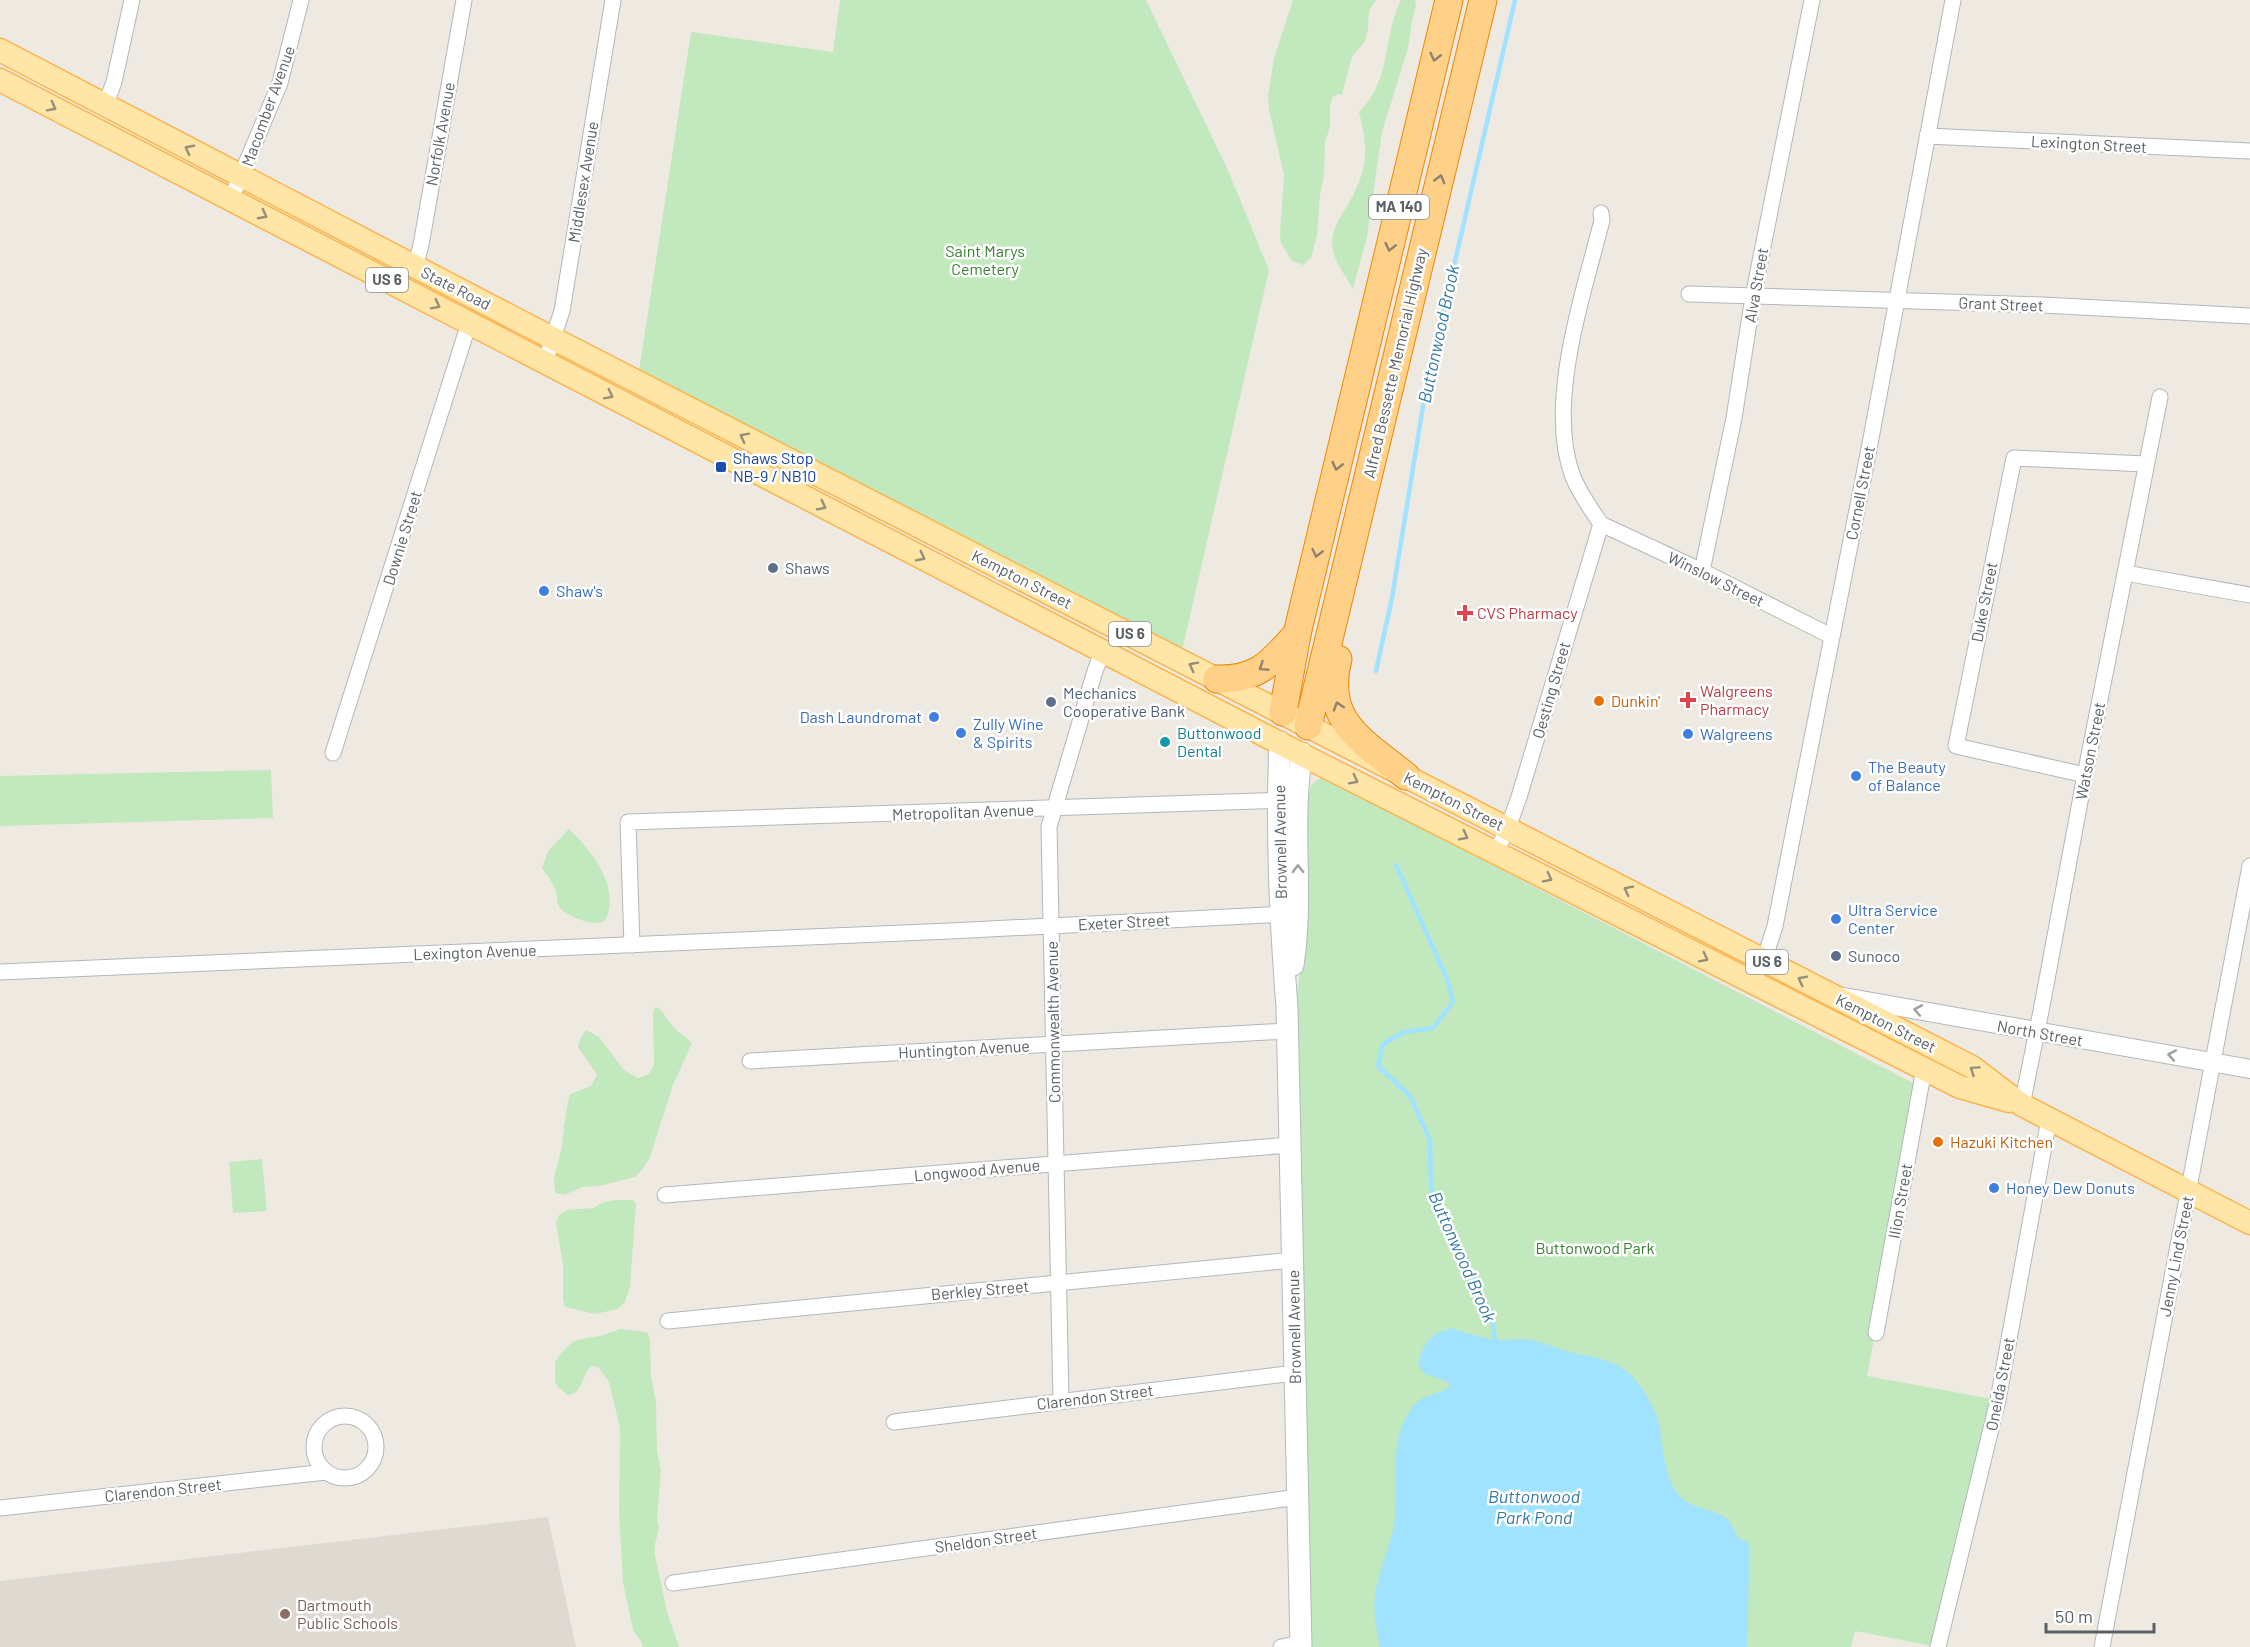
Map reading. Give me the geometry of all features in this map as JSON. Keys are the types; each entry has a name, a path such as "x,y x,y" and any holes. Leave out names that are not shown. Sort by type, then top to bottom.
{"highway":[{"name":"Alfred Bessette Memorial Highway","path":"1283,712 1298,634 1449,0"},
{"name":"Alfred Bessette Memorial Highway","path":"1308,726 1483,0"},
{"path":"1364,496 1354,588 1336,666 1334,689 1345,724 1406,776"},
{"path":"1217,679 1239,678 1264,668 1298,634"}],"main road":[{"name":"State Road","path":"0,50 881,507"},
{"name":"State Road","path":"0,80 869,530"},
{"path":"869,530 881,507"},
{"name":"Kempton Street","path":"881,507 1972,1067 2022,1104 2250,1223"},
{"name":"Kempton Street","path":"869,530 1280,742 1960,1087 2022,1104"},
{"name":"Brownell Avenue","path":"1283,712 1280,742 1288,800 1290,914 1287,1031 1298,1497 1295,1646"},
{"name":"Brownell Avenue","path":"1288,800 1308,726"},
{"path":"1883,1048 1894,1027"}],"street":[{"path":"105,106 114,82 132,0"},
{"name":"Macomber Avenue","path":"231,199 284,72 301,0"},
{"name":"Norfolk Avenue","path":"415,267 421,245 464,0"},
{"name":"Middlesex Avenue","path":"544,362 562,311 613,0"},
{"name":"Alva Street","path":"1702,570 1734,418 1753,297 1812,0"},
{"name":"Cornell Street","path":"1752,982 1763,960 1775,926 1869,449 1953,0"},
{"name":"Lexington Street","path":"1927,136 2250,151"},
{"path":"1601,213 1602,220 1572,348 1564,416 1568,456 1573,476 1601,524"},
{"name":"Grant Street","path":"1689,294 2043,305 2250,316"},
{"name":"Downie Street","path":"333,753 469,323"},
{"name":"Watson Street","path":"2022,1104 2160,397"},
{"name":"Duke Street","path":"2085,775 1956,746 2014,458 2146,464"},
{"name":"Winslow Street","path":"1601,524 1702,570 1831,636"},
{"name":"Oesting Street","path":"1496,852 1508,828 1519,797 1601,524"},
{"path":"2125,573 2250,595"},
{"name":"Commonwealth Avenue","path":"1061,1401 1049,827 1103,650"},
{"name":"Metropolitan Avenue","path":"632,945 628,822 1288,800"},
{"name":"Jenny Lind Street","path":"2102,1647 2249,871"},
{"name":"Exeter Street","path":"950,931 1290,914"},
{"name":"Lexington Avenue","path":"0,972 950,931"},
{"name":"North Street","path":"1830,994 2250,1069"},
{"name":"Huntington Avenue","path":"750,1061 1287,1031"},
{"name":"Ilion Street","path":"1876,1333 1924,1069"},
{"name":"Oneida Street","path":"1938,1647 1998,1400 2049,1119"},
{"name":"Longwood Avenue","path":"665,1195 1290,1145"},
{"name":"Berkley Street","path":"668,1321 1293,1260"},
{"name":"Clarendon Street","path":"894,1422 1295,1373"},
{"name":"Clarendon Street","path":"0,1508 326,1472 336,1477 357,1476 366,1470 376,1452 373,1432 366,1423 348,1415 338,1416 321,1427 314,1445 319,1464 326,1472"},
{"name":"Sheldon Street","path":"673,1583 1298,1497"}],"shaded area":[{"name":"Dartmouth Public Schools","path":"548,1517 576,1647 0,1647 0,1581"}],"green space":[{"name":"Saint Marys Cemetery","path":"840,0 1146,0 1227,168 1269,270 1182,651 639,371 691,32 833,52"},
{"path":"1293,0 1376,0 1369,11 1368,30 1364,43 1352,56 1342,95 1338,94 1332,98 1330,127 1325,142 1324,176 1317,235 1311,258 1303,265 1292,261 1281,243 1284,175 1268,96 1274,58"},
{"path":"1401,0 1415,0 1416,6 1408,48 1382,132 1367,237 1353,289 1334,255 1332,238 1337,223 1355,192 1363,170 1365,149 1359,112 1370,99 1377,85 1391,28"},
{"path":"271,770 273,818 0,826 0,776"},
{"name":"Buttonwood Park","path":"1322,777 1921,1087 1867,1376 1998,1400 1938,1647 1855,1631 1851,1647 1311,1647 1297,995 1308,915 1307,802 1311,785"},
{"path":"569,829 593,856 609,890 608,914 599,923 583,920 561,909 553,885 542,868 548,851"},
{"path":"655,1007 660,1009 674,1028 692,1043 673,1085 650,1157 635,1177 603,1185 583,1187 564,1195 556,1193 555,1176 570,1094 591,1086 597,1075 578,1047 580,1039 586,1030 599,1037 624,1070 638,1078 649,1074 654,1065 653,1012"},
{"path":"262,1159 267,1211 233,1213 229,1162"},
{"path":"633,1200 636,1204 630,1287 625,1302 618,1309 595,1314 565,1307 563,1264 556,1224 559,1215 567,1210 593,1208 604,1202"},
{"path":"620,1329 647,1332 650,1339 651,1377 656,1402 657,1451 661,1470 657,1519 659,1528 655,1555 667,1612 679,1647 642,1647 643,1644 633,1630 623,1582 619,1512 620,1428 609,1382 598,1367 592,1366 588,1369 580,1387 573,1394 568,1395 555,1382 555,1362 572,1342"}],"water":[{"name":"Buttonwood Park Pond","path":"1452,1328 1476,1336 1500,1340 1537,1341 1565,1351 1607,1361 1619,1366 1631,1376 1648,1397 1658,1420 1666,1468 1678,1494 1695,1506 1726,1518 1738,1537 1750,1544 1747,1647 1380,1647 1375,1616 1375,1597 1394,1526 1399,1437 1409,1412 1419,1400 1450,1386 1446,1381 1425,1374 1418,1365 1428,1340 1437,1333"}],"waterway":[{"name":"Buttonwood Brook","path":"1376,671 1392,598 1426,388 1515,0"},
{"name":"Buttonwood Brook","path":"1396,865 1447,979 1453,1002 1433,1028 1404,1032 1383,1044 1378,1066 1410,1096 1430,1140 1431,1189 1491,1315 1496,1343"}],"place":[{"name":"Shaws Stop NB-9 / NB10","path":"721,467"},
{"name":"Shaws","path":"773,568"},
{"name":"Shaw's","path":"544,591"},
{"name":"CVS Pharmacy","path":"1465,613"},
{"name":"Walgreens Pharmacy","path":"1688,700"},
{"name":"Dunkin'","path":"1599,701"},
{"name":"Mechanics Cooperative Bank","path":"1051,702"},
{"name":"Dash Laundromat","path":"934,717"},
{"name":"Zully Wine & Spirits","path":"961,733"},
{"name":"Walgreens","path":"1688,734"},
{"name":"Buttonwood Dental","path":"1165,742"},
{"name":"The Beauty of Balance","path":"1856,776"},
{"name":"Ultra Service Center","path":"1836,919"},
{"name":"Sunoco","path":"1836,956"},
{"name":"Hazuki Kitchen","path":"1938,1142"},
{"name":"Honey Dew Donuts","path":"1994,1188"},
{"name":"Dartmouth Public Schools","path":"285,1614"}]}
